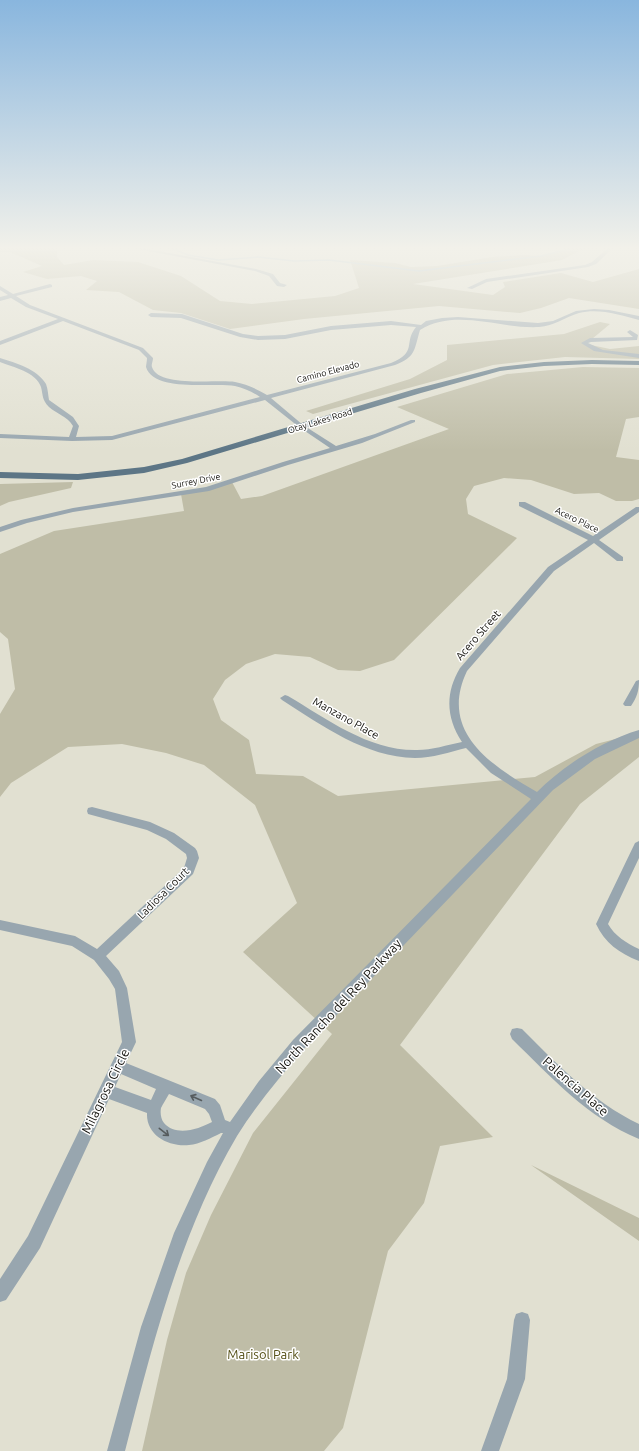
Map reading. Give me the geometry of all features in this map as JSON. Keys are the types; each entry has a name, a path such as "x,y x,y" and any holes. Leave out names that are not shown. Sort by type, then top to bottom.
{"main road":[{"name":"Otay Lakes Road","path":"0,475 78,477 144,470 184,461 418,391 500,369 544,364 592,362 639,363"}],"street":[{"path":"54,316 141,349 150,358 149,366 151,371 164,379 186,383 233,383 252,388 334,448"},
{"path":"173,316 182,316 242,336 265,338 291,337 331,328 387,323 420,326 435,321 453,319 541,325 558,321 570,316"},
{"path":"0,343 63,319"},
{"name":"Camino Elevado","path":"0,436 98,439 119,436 266,398 397,363 405,359 411,352 420,326"},
{"path":"630,332 636,336 635,339 630,341 590,340 584,343 604,351 639,356"},
{"path":"0,360 32,373 40,380 43,384 44,394 48,402 74,420 76,426 72,439"},
{"name":"Surrey Drive","path":"0,530 21,522 57,512 182,494 218,487 266,469 381,434 413,420"},
{"name":"Acero Place","path":"522,504 594,539 608,548 620,559"},
{"name":"Acero Street","path":"538,798 490,767 468,744 456,723 453,708 453,692 459,677 551,569 639,509"},
{"path":"628,704 639,683"},
{"name":"Manzano Place","path":"285,698 361,743 385,751 405,754 427,753 468,744"},
{"name":"North Rancho del Rey Parkway","path":"116,1451 149,1327 182,1233 212,1167 226,1127 264,1086 298,1045 538,798 561,777 587,759 613,745 639,734"},
{"name":"Ladiosa Court","path":"92,811 150,826 170,836 191,851 193,858 188,871 98,956"},
{"path":"639,846 602,924 607,935 626,949 639,955"},
{"name":"Milagrosa Circle","path":"0,925 75,941 98,956 114,975 122,988 129,1042 34,1242 0,1294"},
{"name":"Palencia Place","path":"518,1034 561,1077 598,1108 626,1127 639,1132"},
{"path":"117,1066 166,1085 210,1104 226,1127 197,1136 176,1138 164,1134 156,1124 153,1116 154,1108 166,1085"},
{"path":"105,1091 154,1108"},
{"path":"490,1451 516,1379 522,1320"}],"green space":[{"path":"189,316 338,316 304,319 230,329"},
{"path":"600,322 610,324 586,344 610,349 639,346 639,359 565,357 493,365 313,414 306,411 410,379 447,360 447,345 564,334"},
{"name":"Marisol Park","path":"583,367 639,368 639,417 626,419 616,457 639,460 639,499 632,501 616,501 599,493 574,494 531,480 504,478 474,486 466,499 468,514 517,538 394,660 360,671 338,670 310,657 275,654 246,664 225,680 213,699 221,720 249,740 256,774 303,776 338,796 535,777 596,744 639,733 639,757 580,804 400,1045 493,1137 440,1146 424,1203 388,1251 343,1428 324,1451 142,1451 167,1340 186,1273 211,1215 253,1133 332,1034 243,952 297,903 255,805 204,765 166,753 122,744 68,747 11,783 0,797 0,714 15,689 8,639 0,632 0,554 54,531 184,511 181,494 232,482 241,499 262,496 449,429 397,407 507,374"},
{"path":"73,482 71,488 9,502 0,506 0,484"},
{"path":"531,1165 639,1218 639,1241"}]}
